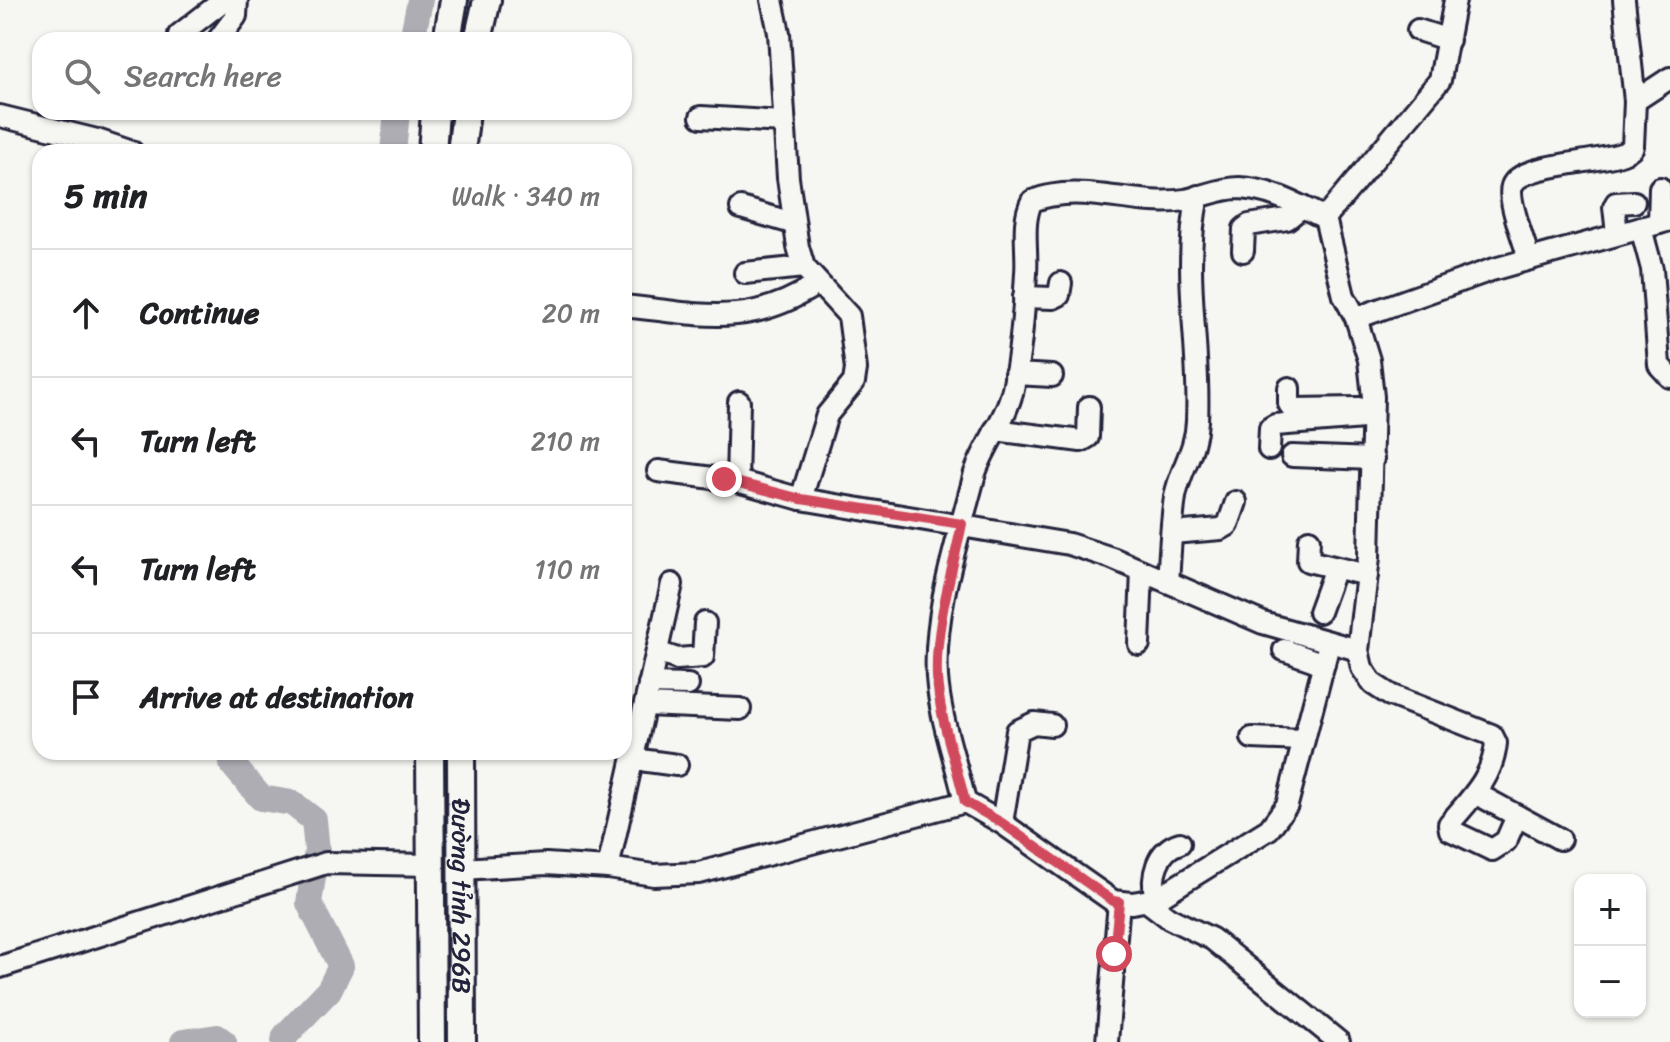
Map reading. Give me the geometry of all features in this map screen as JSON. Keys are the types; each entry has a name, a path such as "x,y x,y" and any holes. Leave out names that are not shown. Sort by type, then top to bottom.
{"main road":[{"path":"448,32 454,0"},
{"path":"480,32 487,0"},
{"path":"433,144 434,120"},
{"path":"462,144 465,120"},
{"name":"Đường tỉnh 296B","path":"430,760 432,1042"},
{"name":"Đường tỉnh 296B","path":"461,760 462,1042"}],"street":[{"path":"183,32 224,0"},
{"path":"224,32 236,16 237,0"},
{"path":"772,0 779,33 792,223 804,267 849,316 856,369 854,382 827,415 801,499"},
{"path":"1325,218 1440,80 1455,0"},
{"path":"1529,259 1512,187 1517,179 1545,169 1630,152 1635,101 1624,0"},
{"path":"1418,30 1449,40"},
{"path":"1635,101 1670,78"},
{"path":"0,116 109,144"},
{"path":"701,117 783,122"},
{"path":"965,802 941,706 937,674 946,598 975,473 1006,411 1015,374 1024,297 1027,212 1032,201 1080,194 1136,200 1185,200 1238,188 1265,192 1325,218"},
{"path":"1660,188 1652,269 1659,365 1670,377"},
{"path":"1168,582 1175,495 1192,457 1197,422 1198,377 1188,258 1198,196"},
{"path":"1617,234 1616,203 1634,202"},
{"path":"1243,251 1244,229 1249,225 1287,219 1302,207"},
{"path":"741,208 792,223"},
{"path":"1325,218 1344,296 1356,318 1369,360 1373,459 1367,575 1358,650 1362,668 1373,684 1390,695 1492,735 1495,754 1477,794 1449,824 1450,830 1486,849 1501,847 1517,816"},
{"path":"1356,318 1421,293 1529,259 1657,224"},
{"path":"745,273 804,267"},
{"path":"1024,297 1053,298 1059,295 1061,283"},
{"path":"632,307 746,316 793,300 817,284"},
{"path":"1015,374 1052,376"},
{"path":"1289,388 1289,404 1293,409 1370,415"},
{"path":"737,481 739,402"},
{"path":"995,430 1081,441 1088,437 1089,407"},
{"path":"1269,449 1270,428 1275,425 1370,415"},
{"path":"1292,456 1373,459"},
{"path":"658,471 737,481 801,499 1069,544 1168,582 1327,654"},
{"path":"1172,533 1221,529 1228,525 1236,502"},
{"path":"1309,540 1308,561 1367,575"},
{"path":"1319,612 1335,568"},
{"path":"1139,644 1142,571"},
{"path":"608,868 672,584"},
{"path":"657,652 677,659 703,657 705,623"},
{"path":"1284,650 1327,654 1358,650"},
{"path":"462,869 546,864 654,875 699,873 965,802 1002,823 1113,901 1152,900 1269,829 1287,805 1327,654"},
{"path":"649,684 688,685"},
{"path":"645,705 740,709"},
{"path":"1002,823 1017,731 1034,723 1052,725"},
{"path":"1252,738 1302,740"},
{"path":"633,759 677,765"},
{"path":"1477,794 1560,839"},
{"path":"1180,843 1167,847 1162,853 1152,900 1169,918 1212,939 1339,1042"},
{"path":"0,967 326,863 431,865"},
{"path":"1107,1042 1119,902"}],"waterway":[{"path":"414,32 420,0"},
{"path":"394,144 396,120"},
{"path":"232,760 232,764 261,798 292,803 314,820 317,851 309,903 341,966 329,990 285,1036 284,1042"},
{"path":"183,1042 217,1037 224,1042"}],"route":[{"path":"724,479 801,499 962,524 946,598 937,674 941,706 965,802 1002,823 1113,901 1119,902 1114,954"}]}
